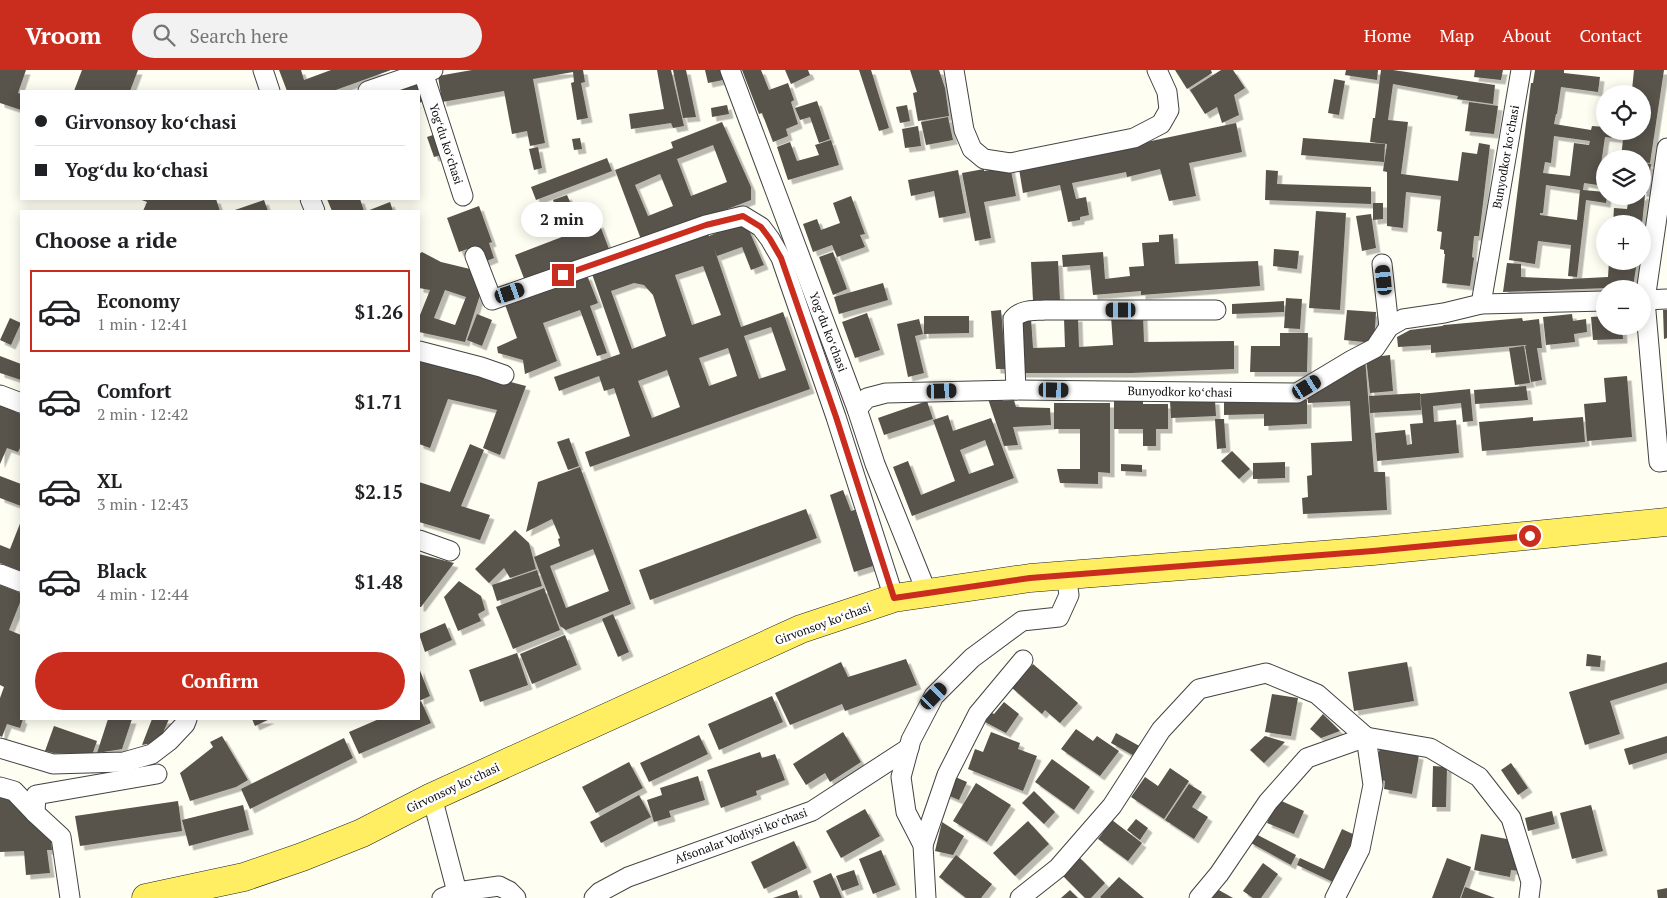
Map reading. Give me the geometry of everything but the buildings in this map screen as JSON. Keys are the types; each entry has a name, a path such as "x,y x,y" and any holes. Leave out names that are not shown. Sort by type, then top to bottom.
{"main road":[{"name":"Girvonsoy koʻchasi","path":"146,898 244,877 294,860 362,833 432,797 801,629 894,598 1030,578 1373,551 1667,522"}],"street":[{"path":"262,70 270,90"},
{"name":"Yogʻdu koʻchasi","path":"730,70 857,409 875,464 927,593"},
{"path":"954,70 964,130 972,149 984,160 1010,163 1134,138 1161,124 1169,110 1167,92 1156,70"},
{"name":"Bunyodkor koʻchasi","path":"1481,304 1521,70"},
{"path":"371,90 428,71"},
{"name":"Yogʻdu koʻchasi","path":"428,71 463,196"},
{"path":"1647,280 1667,148"},
{"name":"Yogʻdu koʻchasi","path":"474,256 492,300 706,225 743,216 761,227 781,258 836,417 894,598"},
{"path":"1382,264 1389,327 1403,319 1444,313 1481,304 1596,301"},
{"path":"1651,300 1667,299"},
{"path":"1016,390 1013,319 1017,314 1024,311 1216,310"},
{"name":"Bunyodkor koʻchasi","path":"857,409 867,398 886,392 1016,390 1297,393 1375,348 1389,327"},
{"path":"1647,335 1659,462 1667,462"},
{"path":"420,351 504,375"},
{"path":"0,396 20,403"},
{"path":"420,540 450,551"},
{"path":"0,574 20,582"},
{"path":"923,844 906,812 901,777 911,740 934,696 972,658 1022,621 1059,617 1069,595 1066,575"},
{"path":"926,898 923,844 948,775 978,714 1023,660"},
{"path":"1020,898 1058,868 1112,806 1161,730 1199,689 1266,672 1317,694 1366,737 1373,785 1360,849 1335,898"},
{"path":"0,748 53,764 124,762 152,754 163,746 185,724 187,720"},
{"path":"1199,898 1219,874 1268,802 1307,758 1366,737 1430,748 1479,776 1511,818 1531,882 1529,898"},
{"name":"Afsonalar Vodiysi koʻchasi","path":"594,898 600,892 628,877 812,811 909,748"},
{"path":"35,814 36,795 157,774"},
{"path":"0,787 14,791 35,814 61,837 70,898"},
{"path":"432,797 452,896 499,886 509,891 516,898"}],"route":[{"path":"563,275 706,225 743,216 761,227 781,258 836,417 894,598 1030,578 1373,551 1530,536"}]}
